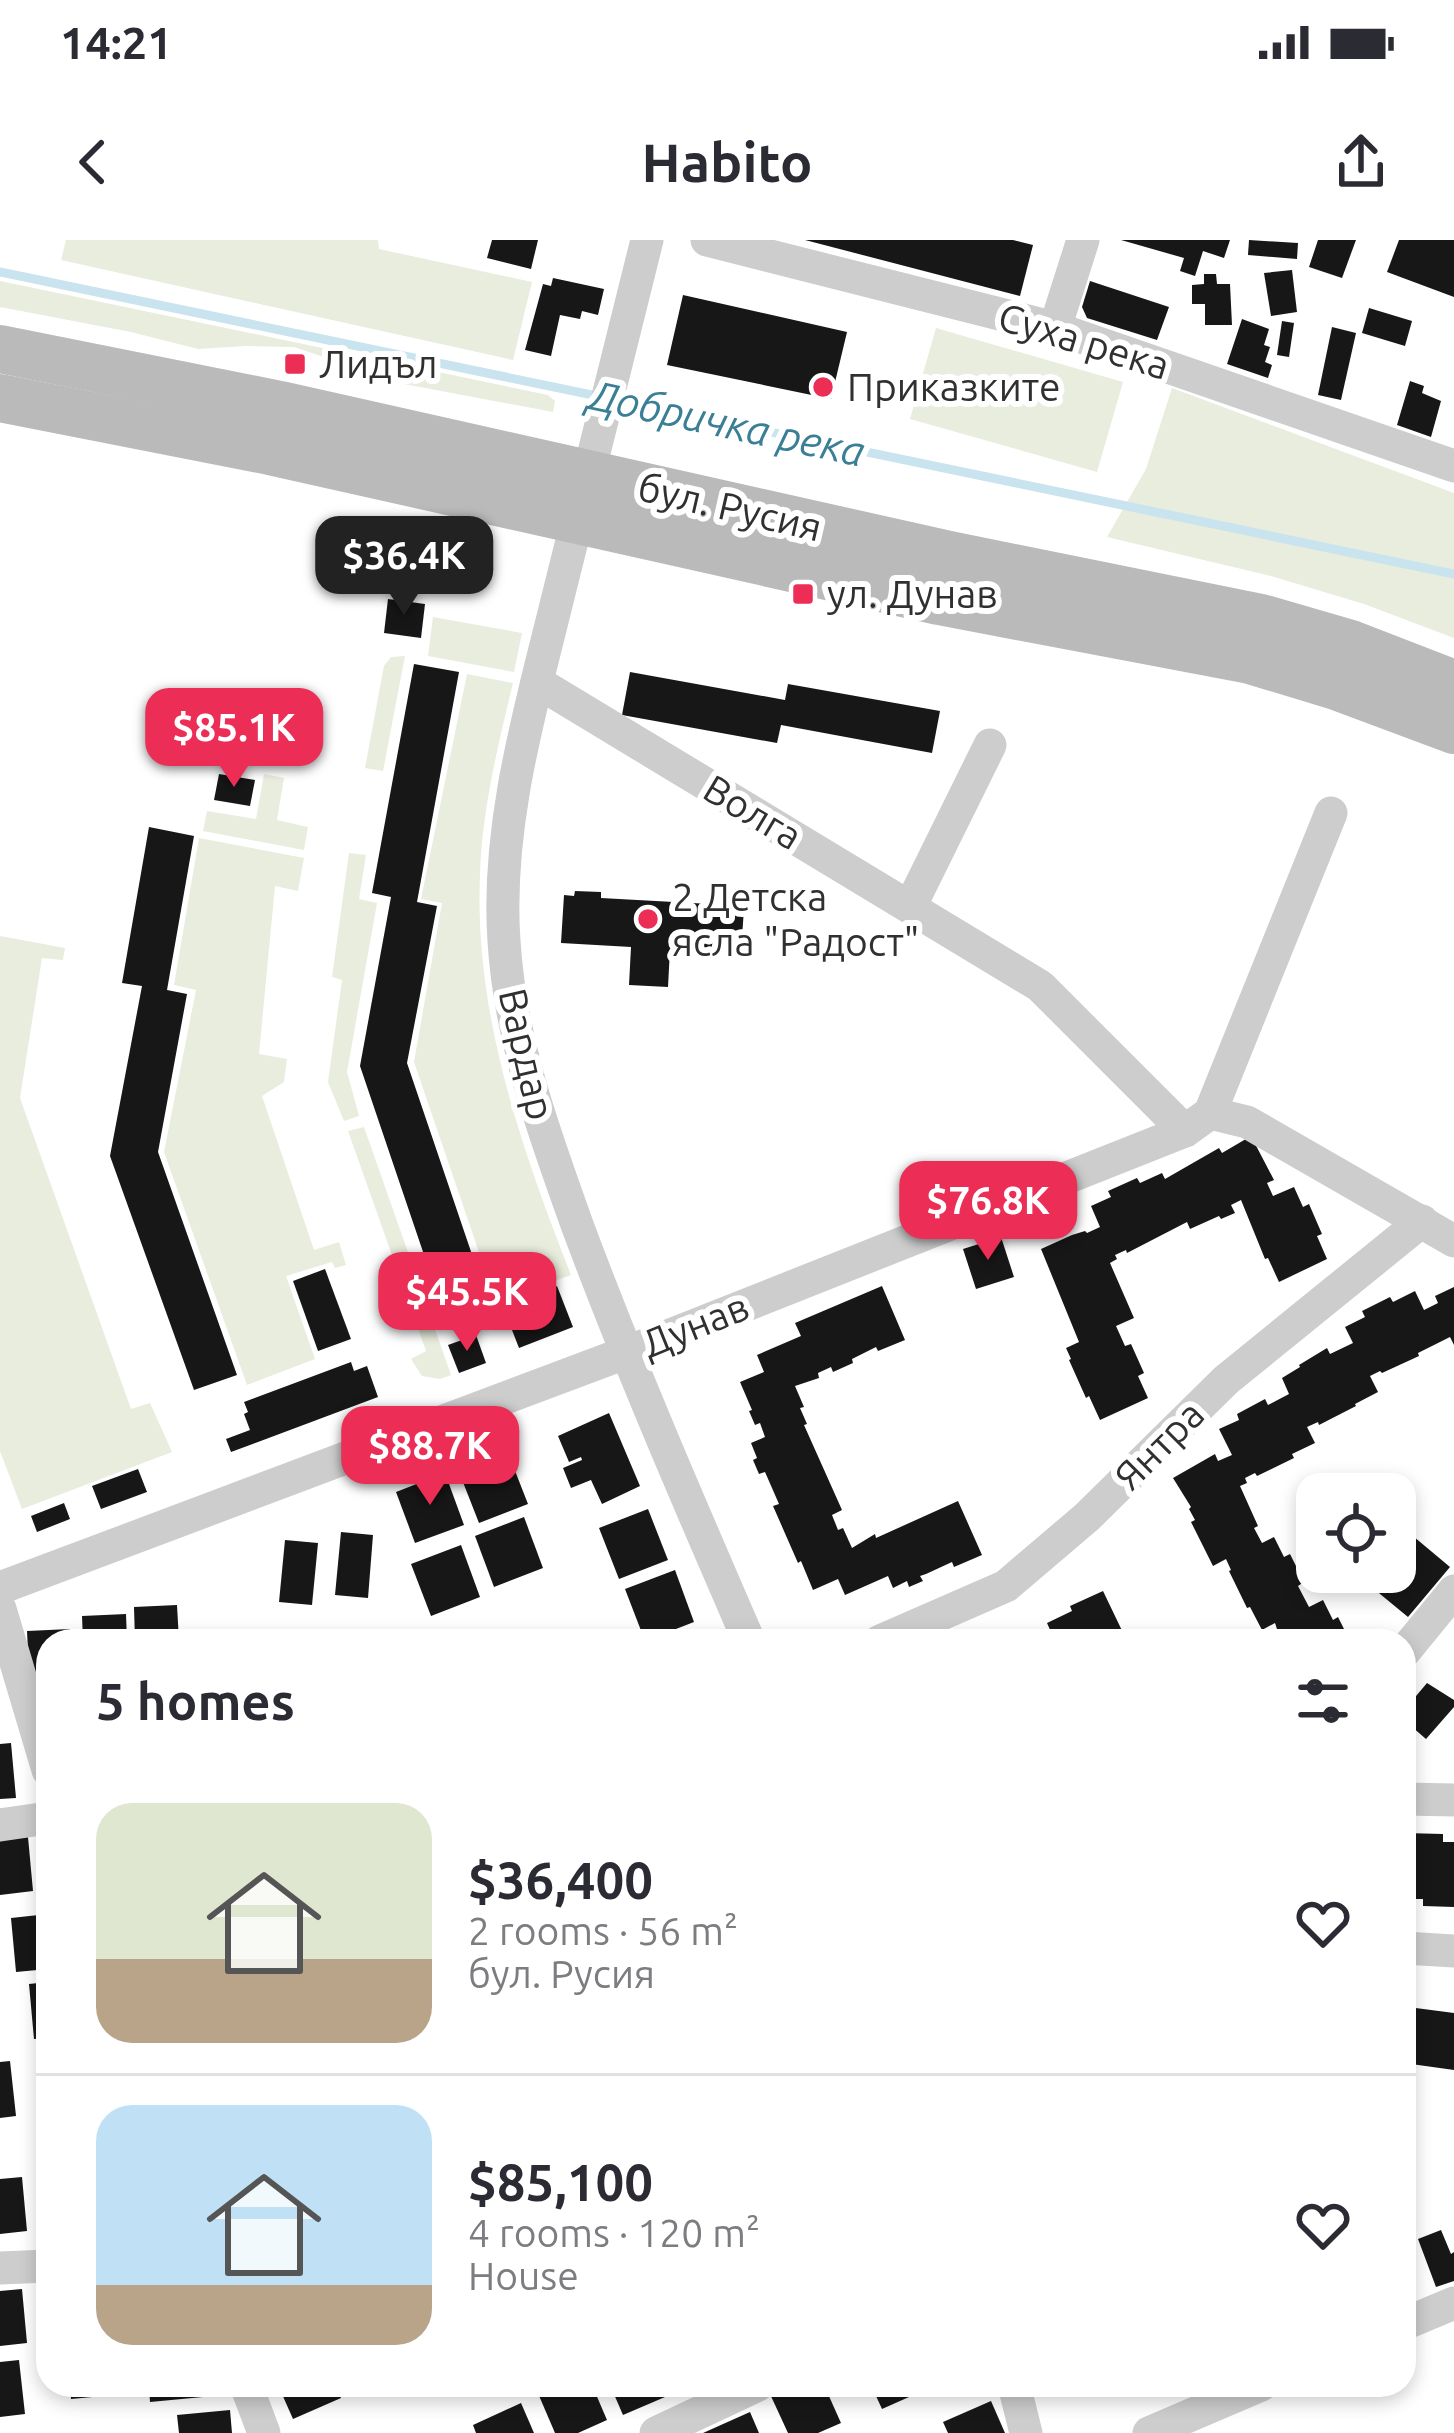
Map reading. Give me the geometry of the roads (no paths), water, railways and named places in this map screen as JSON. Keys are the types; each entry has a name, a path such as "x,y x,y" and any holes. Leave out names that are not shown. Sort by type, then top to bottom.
{"main road":[{"name":"бул. Русия","path":"0,349 280,405 588,479 1261,618 1351,644 1454,684"},
{"name":"бул. Русия","path":"0,398 270,452 588,479 939,602 1250,659 1454,730"}],"street":[{"name":"Вардар","path":"647,240 515,788 503,873 503,942 516,1029 537,1110 625,1353 744,1629"},
{"name":"Суха река","path":"707,240 1055,328 1454,466"},
{"path":"1055,328 1084,240"},
{"name":"Волга","path":"537,682 1040,986 1198,1121 1247,1122 1454,1240"},
{"path":"910,907 990,745"},
{"path":"1198,1121 1331,813"},
{"name":"Дунав","path":"0,1588 625,1353 1198,1121"},
{"name":"Янтра","path":"907,1629 1006,1586 1087,1517 1226,1380 1422,1221"},
{"path":"1416,1638 1454,1592"},
{"path":"0,1609 36,1730"},
{"path":"1416,1799 1454,1800"},
{"path":"0,1825 36,1820"},
{"path":"1416,1949 1454,1952"},
{"path":"0,2268 36,2266"},
{"path":"1416,2319 1454,2303"},
{"path":"251,2397 264,2433"},
{"path":"656,2433 732,2397"},
{"path":"1017,2397 1026,2433"},
{"path":"1149,2433 1234,2397"}],"waterway":[{"name":"Добричка река","path":"0,272 1454,574"}],"place":[{"name":"Лидъл","path":"295,364"},
{"name":"Приказките","path":"823,387"},
{"name":"ул. Дунав","path":"803,594"},
{"name":"2 Детска ясла \"Радост\"","path":"648,919"}]}
